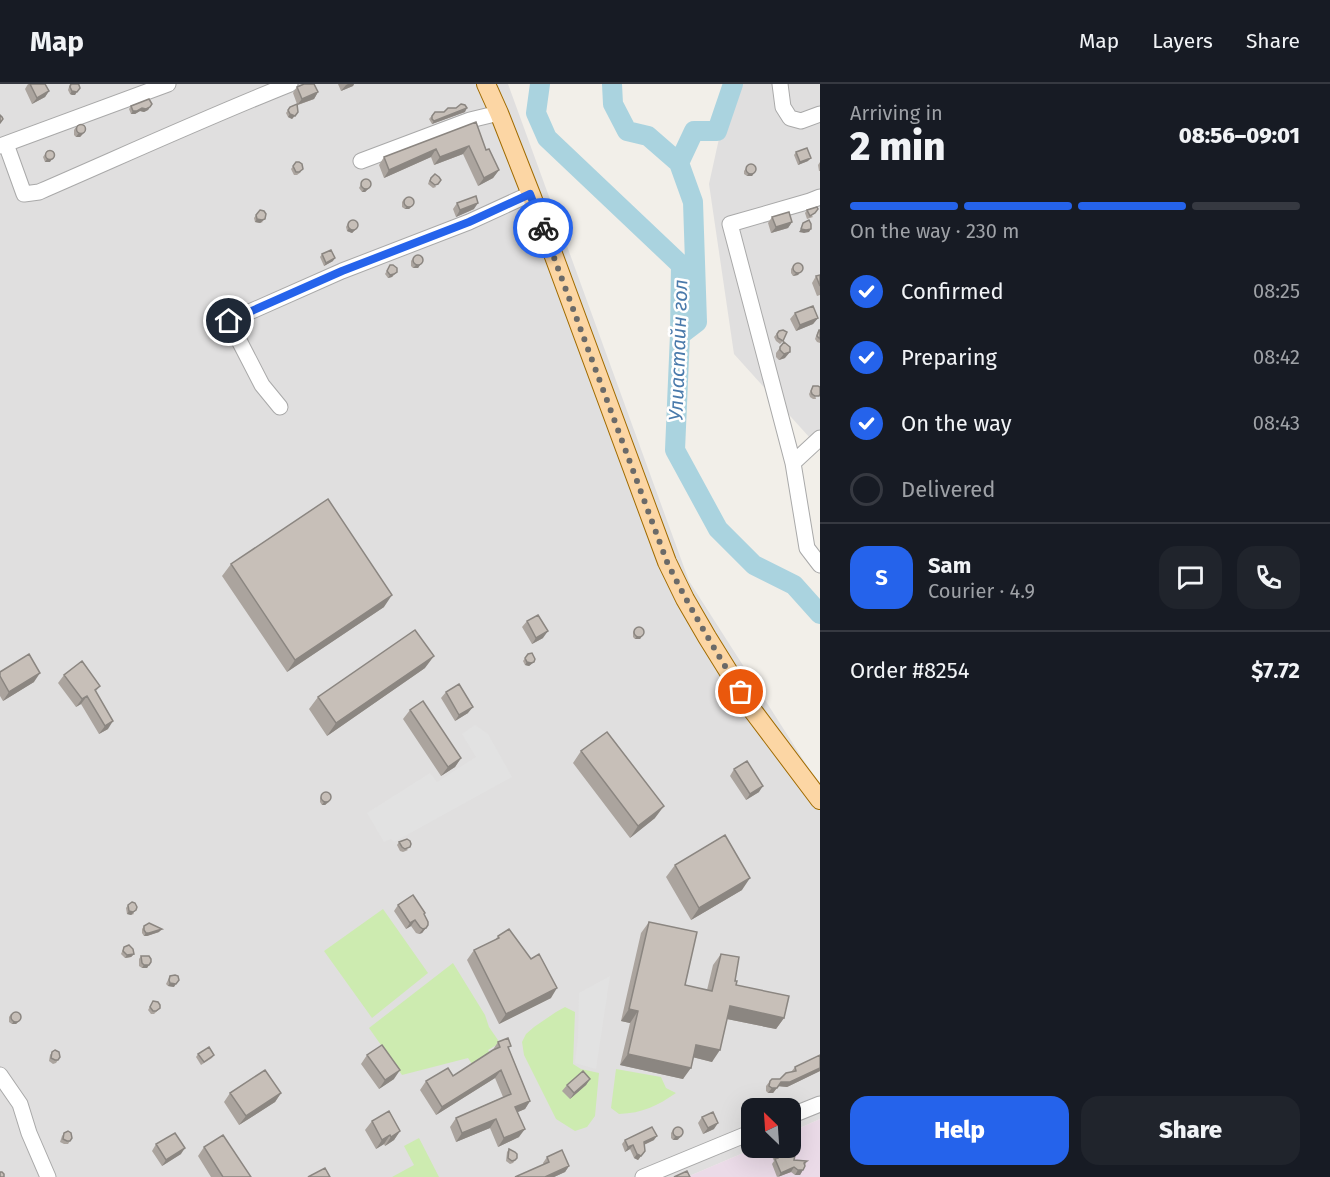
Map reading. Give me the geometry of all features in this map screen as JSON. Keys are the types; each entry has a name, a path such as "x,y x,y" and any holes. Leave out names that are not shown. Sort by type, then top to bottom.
{"main road":[{"path":"486,84 530,194 667,562 685,599 753,711 820,800"}],"street":[{"path":"168,84 3,145 24,194 39,192 225,110 290,84"},
{"path":"780,84 783,107 790,118 801,121 820,114"},
{"path":"361,161 470,120 499,113"},
{"path":"280,407 262,385 229,321 342,271 469,222 530,194"},
{"path":"820,197 730,224 793,463 807,548 820,565"},
{"path":"793,463 820,438"},
{"path":"0,1075 6,1094 20,1104 29,1133 48,1177"},
{"path":"801,1112 820,1104"},
{"path":"643,1177 741,1137"}],"shaded area":[{"path":"0,84 508,84 689,581 820,786 820,1119 801,1128 801,1098 741,1098 741,1154 687,1177 0,1177"},
{"path":"731,84 820,84 820,449 734,354 709,184"},
{"path":"475,725 488,734 512,777 394,842 391,839 384,842 367,813 430,773 437,782 476,757 462,734"},
{"path":"610,976 596,1069 575,1063 579,993"},
{"path":"820,1119 820,1177 687,1177 741,1154 741,1158 801,1158 801,1128"}],"green space":[{"path":"383,909 428,973 372,1018 324,951"},
{"path":"453,963 500,1043 488,1050 490,1053 472,1064 468,1058 402,1075 369,1028"},
{"path":"565,1007 575,1012 573,1064 581,1069 599,1073 595,1116 587,1127 575,1131 556,1119 524,1055 522,1042 526,1034 534,1027"},
{"path":"616,1069 661,1077 666,1088 676,1093 649,1108 619,1114 611,1108"},
{"path":"419,1138 439,1177 392,1177 414,1165 404,1146"}],"building":[{"path":"30,84 45,84 49,91 37,98"},
{"path":"71,84 79,85 77,92 72,91"},
{"path":"314,84 318,92 302,99 297,87"},
{"path":"149,99 152,104 150,107 133,111 131,106"},
{"path":"297,104 298,112 295,116 290,114 288,110 290,107"},
{"path":"461,104 467,108 434,121 432,119 435,112 444,112 448,108 456,108"},
{"path":"476,122 486,150 489,149 499,170 484,178 469,146 440,157 436,149 389,170 384,157"},
{"path":"81,124 86,129 81,134 76,129"},
{"path":"807,148 811,158 800,162 796,152"},
{"path":"50,150 55,155 50,160 45,155"},
{"path":"296,162 302,164 303,169 299,172 296,172 293,166"},
{"path":"751,164 755,165 755,173 751,174 747,173 746,169 747,165"},
{"path":"435,174 441,180 435,185 430,181"},
{"path":"366,179 371,184 366,189 361,184"},
{"path":"476,196 478,203 460,210 457,203"},
{"path":"409,197 414,202 409,207 404,202"},
{"path":"817,207 815,213 810,216 807,210"},
{"path":"260,210 266,214 265,219 257,219 256,215"},
{"path":"789,212 792,222 776,227 772,217"},
{"path":"353,220 358,225 353,230 348,225"},
{"path":"809,220 811,229 801,229 803,223"},
{"path":"331,250 335,258 326,263 322,254"},
{"path":"418,255 423,260 418,265 413,260"},
{"path":"798,263 802,264 802,272 798,273 794,272 793,268 794,264"},
{"path":"390,265 397,268 397,272 390,275 387,271"},
{"path":"813,306 818,318 800,325 795,313"},
{"path":"783,330 787,332 783,341 778,338 777,334"},
{"path":"784,342 790,347 790,352 784,354 780,347"},
{"path":"813,386 820,387 819,396 812,394"},
{"path":"328,499 392,595 295,660 231,564"},
{"path":"538,615 548,631 536,638 527,621"},
{"path":"639,627 644,632 639,637 634,632"},
{"path":"415,630 434,656 336,723 318,697"},
{"path":"532,653 534,662 527,662 525,658"},
{"path":"29,654 40,673 9,692 0,672"},
{"path":"82,661 100,686 95,690 113,721 105,726 87,696 82,699 64,675"},
{"path":"459,684 473,707 459,715 446,692"},
{"path":"423,701 461,758 448,767 410,710"},
{"path":"607,732 664,806 638,826 581,751"},
{"path":"747,761 763,786 750,794 734,769"},
{"path":"326,792 331,797 326,802 321,797"},
{"path":"725,835 750,878 699,908 675,865"},
{"path":"407,839 411,844 405,849 399,842"},
{"path":"413,895 425,913 428,922 426,928 420,927 415,920 410,923 398,905"},
{"path":"132,902 137,907 133,912 129,911 128,905"},
{"path":"649,922 697,932 685,985 712,991 721,954 739,957 736,985 789,996 784,1018 730,1006 720,1050 696,1045 691,1068 628,1054 638,1011 629,1009"},
{"path":"149,923 162,929 146,933 144,926"},
{"path":"509,929 531,959 539,954 557,988 506,1014 474,950 499,938 498,936"},
{"path":"129,945 134,954 127,955 123,951 124,947"},
{"path":"141,956 149,956 151,962 149,965 142,963"},
{"path":"175,975 179,980 176,984 170,983 170,976"},
{"path":"153,1001 160,1005 156,1011 150,1007"},
{"path":"16,1012 21,1017 16,1022 11,1017"},
{"path":"508,1038 511,1046 508,1047 530,1101 515,1107 525,1129 504,1138 496,1119 462,1133 456,1118 511,1094 501,1070 442,1107 426,1081 448,1068 453,1076 500,1047 498,1042"},
{"path":"382,1045 400,1070 385,1080 367,1055"},
{"path":"209,1047 214,1055 204,1062 198,1054"},
{"path":"55,1050 59,1052 58,1060 51,1058"},
{"path":"820,1055 820,1068 790,1082 781,1082 777,1088 769,1086 772,1079 780,1079 786,1073 796,1071 795,1067"},
{"path":"265,1070 281,1093 246,1116 230,1093"},
{"path":"583,1071 590,1079 574,1093 567,1085"},
{"path":"389,1111 400,1131 382,1140 372,1121"},
{"path":"713,1112 718,1123 708,1128 702,1117"},
{"path":"652,1127 657,1136 644,1142 645,1151 641,1156 637,1154 633,1145 628,1147 625,1140"},
{"path":"678,1127 683,1132 678,1137 673,1132"},
{"path":"68,1131 72,1138 70,1141 63,1139 64,1133"},
{"path":"175,1133 185,1148 166,1160 156,1144"},
{"path":"223,1135 251,1177 223,1177 204,1147"},
{"path":"509,1149 517,1154 515,1160 508,1158"},
{"path":"562,1150 569,1166 545,1177 515,1177 549,1162 547,1157"},
{"path":"794,1158 794,1160 807,1161 804,1163 803,1170 794,1167 781,1173 775,1159"},
{"path":"325,1168 330,1177 308,1177"},
{"path":"687,1171 690,1177 674,1177"}],"waterway":[{"name":"Улиастайн гол","path":"540,84 536,113 547,138 681,265 675,450 718,529 754,565 794,585 820,614"},
{"path":"612,84 613,104 627,131 648,136 679,163 693,202 697,322 680,335"},
{"path":"679,163 694,131 717,131 733,84"}],"way so far":[{"path":"543,228 667,562 685,599 741,692"}],"route":[{"path":"229,321 342,271 469,222 530,194 543,228"}]}
